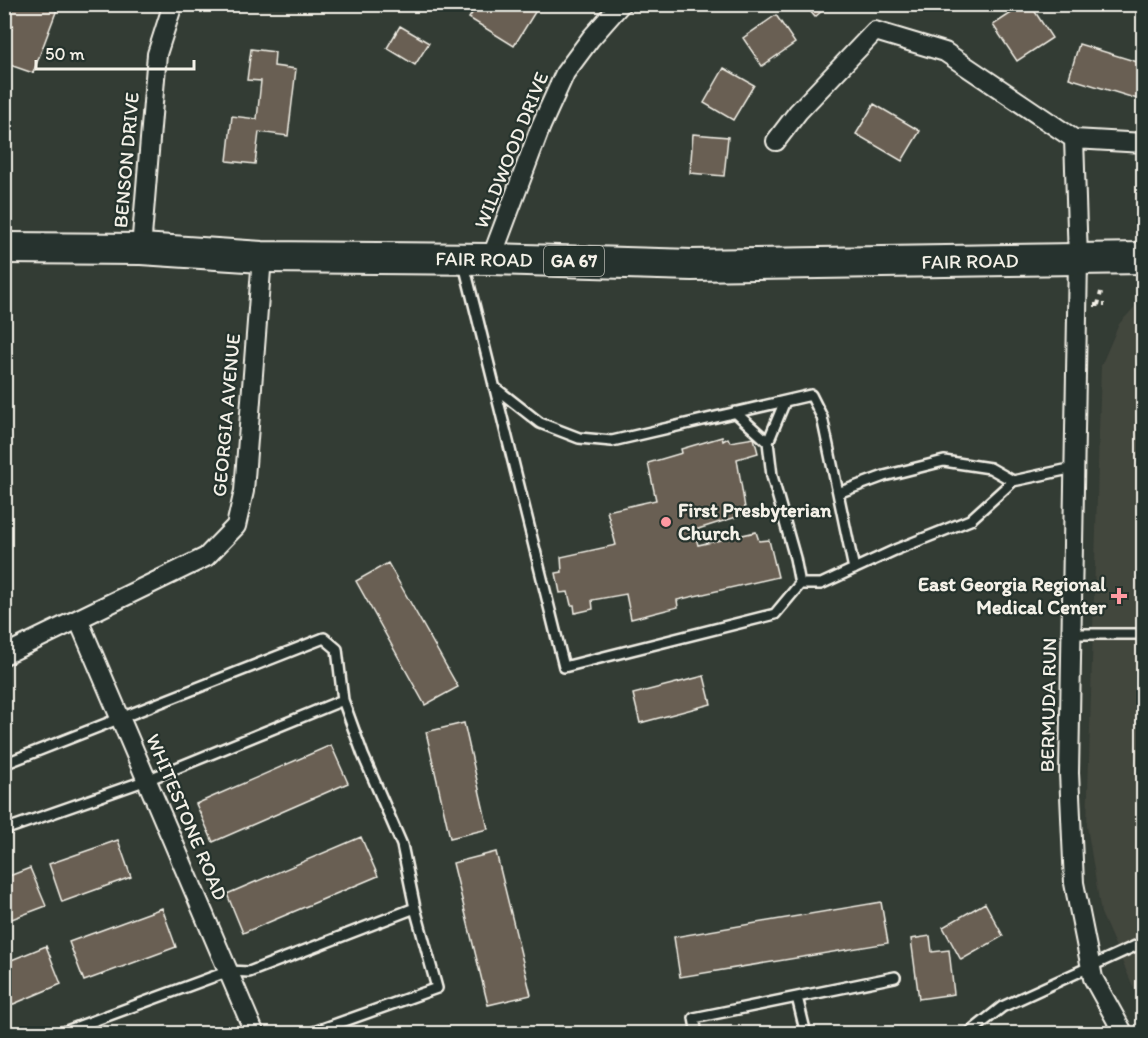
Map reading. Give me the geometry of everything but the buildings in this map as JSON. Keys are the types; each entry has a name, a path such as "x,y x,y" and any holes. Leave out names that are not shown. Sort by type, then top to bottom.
{"main road":[{"name":"FAIR ROAD","path":"4,248 141,249 262,257 477,259 692,265 1143,258"}],"street":[{"name":"BENSON DRIVE","path":"141,249 157,54 174,4"},
{"name":"WILDWOOD DRIVE","path":"477,259 565,73 591,38 621,4"},
{"path":"776,141 798,112 875,31 945,52 1074,139 1143,143"},
{"name":"BERMUDA RUN","path":"1074,139 1078,259 1069,773 1074,883 1093,978 1124,1034"},
{"name":"GEORGIA AVENUE","path":"4,655 206,556 236,526 244,491 262,257"},
{"name":"WHITESTONE ROAD","path":"78,618 255,1034"}],"lane":[{"path":"477,259 494,387 564,667 775,614 800,584"},
{"path":"494,387 540,423 579,438 612,441 811,395 822,417 854,569"},
{"path":"785,401 768,442 772,476 800,584"},
{"path":"735,412 768,442"},
{"path":"838,493 884,476 944,461 990,468 1013,481"},
{"path":"800,584 822,584 895,550 970,520 1013,481 1074,468"},
{"path":"1071,634 1143,634"},
{"path":"4,764 324,638 337,649 343,700 363,755 402,844 415,908 437,988 308,1034"},
{"path":"4,830 147,780 343,700"},
{"path":"58,1034 229,971 249,972 415,908"},
{"path":"968,1034 1002,1007 1143,942"},
{"path":"697,1034 694,1018 894,977"},
{"path":"798,997 806,1034"}],"path":[{"path":"1098,305 1101,292"}],"shaded area":[{"name":"East Georgia Regional Medical Center","path":"1143,298 1143,1009 1101,913 1087,826 1101,366 1119,324"}],"place":[{"name":"First Presbyterian Church","path":"666,522"},
{"name":"East Georgia Regional Medical Center","path":"1119,596"}]}
